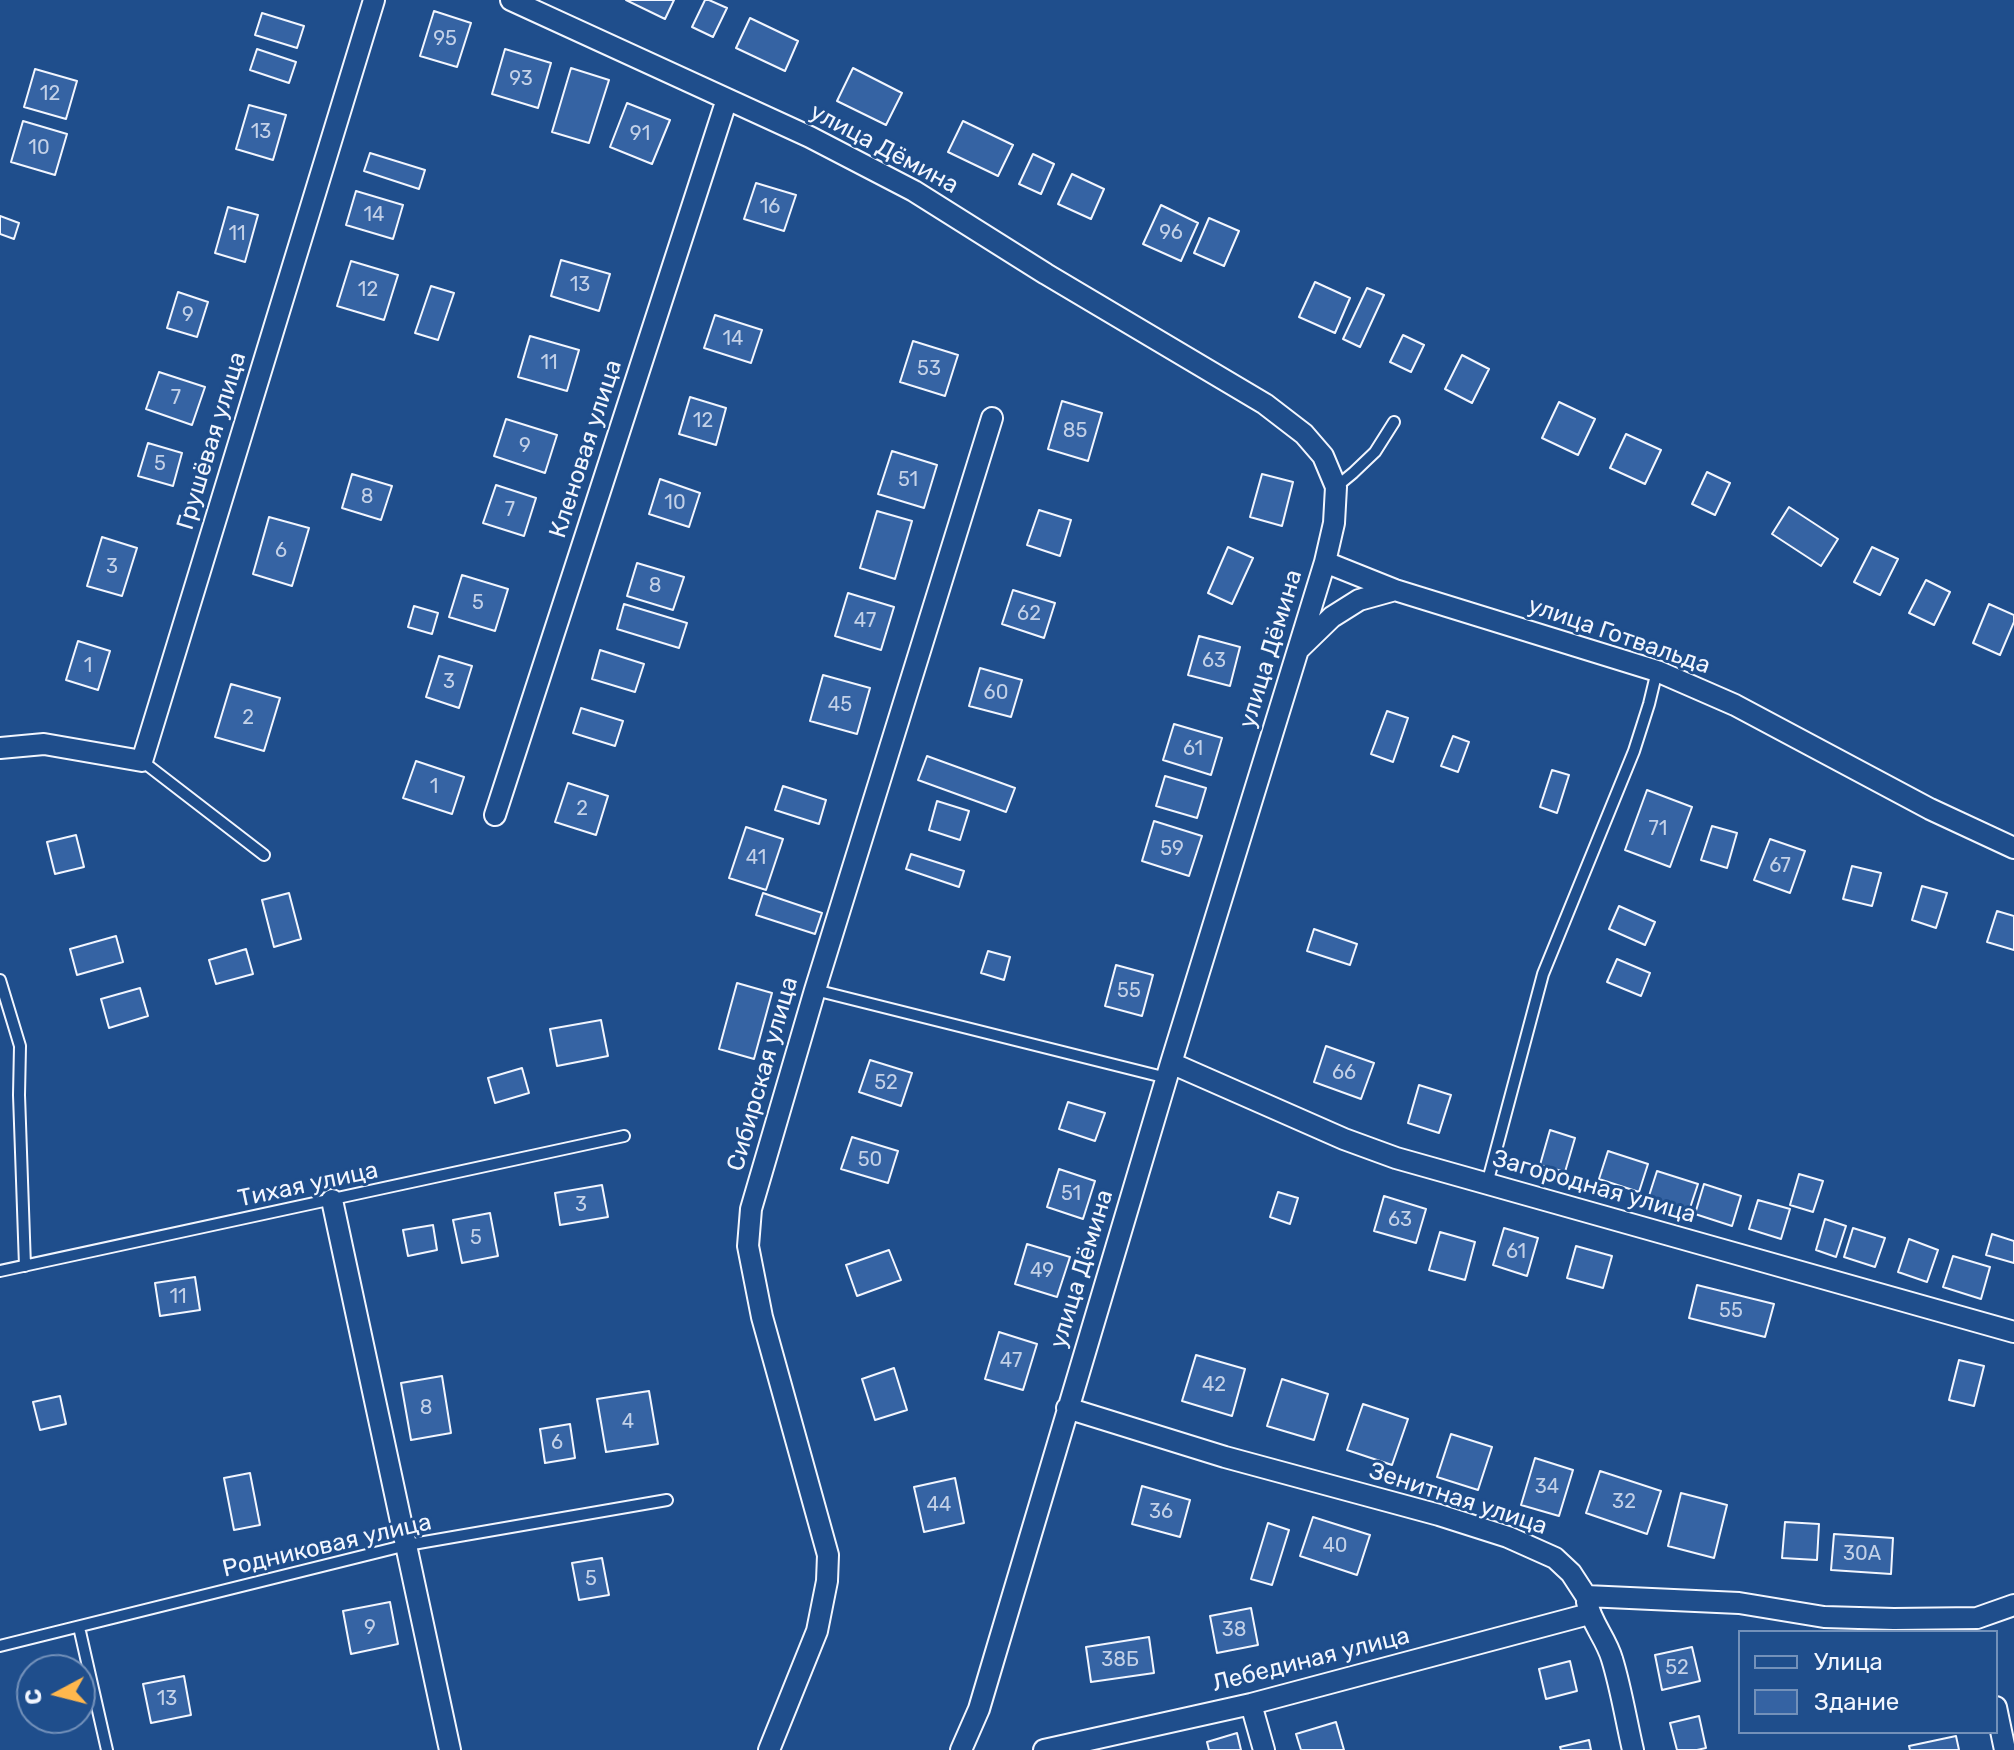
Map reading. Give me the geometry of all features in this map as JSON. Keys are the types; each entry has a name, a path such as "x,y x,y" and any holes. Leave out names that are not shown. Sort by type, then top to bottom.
{"street":[{"name":"Грушёвая улица","path":"142,761 374,0"},
{"name":"улица Дёмина","path":"511,0 810,137 914,191 1046,274 1265,404 1304,434 1323,456 1336,487 1334,523 1325,562 1067,1408 979,1709 961,1750"},
{"name":"Кленовая улица","path":"495,815 727,99"},
{"name":"Сибирская улица","path":"769,1750 817,1631 827,1581 828,1555 762,1317 748,1246 751,1209 815,990 992,418"},
{"name":"улица Готвальда","path":"1325,562 1395,590 1657,671 1735,705 1930,809 2014,848"},
{"path":"1296,651 1341,611 1359,600 1395,590"},
{"path":"0,748 44,744 142,761"},
{"name":"Загородная улица","path":"1169,1071 1396,1158 2014,1332"},
{"path":"332,1200 450,1750"},
{"name":"Зенитная улица","path":"1067,1408 1225,1457 1439,1515 1508,1537 1555,1558 1571,1573 1612,1657 1633,1750"},
{"path":"1588,1605 1739,1603 1824,1617 1978,1625 2014,1605"},
{"name":"Лебединая улица","path":"1044,1750 1251,1704 1588,1605"},
{"path":"1251,1704 1264,1750"},
{"path":"1998,1717 2005,1750"}],"lane":[{"path":"1336,487 1375,452 1394,422"},
{"path":"1487,1184 1543,974 1634,751 1657,671"},
{"path":"142,761 264,855"},
{"path":"0,980 20,1046 25,1266"},
{"path":"815,990 1169,1071"},
{"name":"Тихая улица","path":"0,1271 624,1136"},
{"name":"Родниковая улица","path":"0,1646 407,1545 667,1500"},
{"path":"79,1627 107,1750"}],"building":[{"path":"626,0 674,0 665,19"},
{"path":"705,0 727,8 713,37 692,27"},
{"path":"434,11 471,23 457,67 420,56"},
{"path":"262,13 304,26 297,48 255,35"},
{"path":"750,18 798,41 785,71 736,48"},
{"path":"257,49 296,62 289,83 250,70"},
{"path":"505,49 551,63 538,108 492,94"},
{"path":"571,68 609,80 589,143 552,132"},
{"path":"853,68 902,93 886,125 837,101"},
{"path":"35,69 77,81 66,119 24,107"},
{"path":"627,103 670,120 652,164 610,147"},
{"path":"249,105 286,115 273,160 236,149"},
{"path":"23,121 67,134 55,175 11,162"},
{"path":"963,121 1013,145 998,176 948,152"},
{"path":"370,153 425,170 419,189 364,171"},
{"path":"1033,154 1054,164 1041,194 1019,184"},
{"path":"1072,174 1104,189 1091,219 1058,204"},
{"path":"756,183 796,195 784,231 744,219"},
{"path":"356,191 403,205 393,239 346,225"},
{"path":"1161,205 1198,223 1181,261 1143,244"},
{"path":"228,207 258,215 245,262 215,253"},
{"path":"0,216 19,223 14,239 0,234"},
{"path":"1209,218 1239,231 1224,266 1194,253"},
{"path":"561,260 610,274 599,311 551,296"},
{"path":"351,261 398,275 384,320 337,306"},
{"path":"1315,282 1350,298 1335,333 1299,317"},
{"path":"431,286 454,293 438,340 415,333"},
{"path":"1367,288 1384,295 1360,347 1343,339"},
{"path":"178,292 208,302 197,337 167,328"},
{"path":"715,315 762,330 751,363 704,348"},
{"path":"1403,335 1424,345 1411,372 1390,362"},
{"path":"530,336 579,350 567,391 518,377"},
{"path":"913,341 958,355 945,396 900,382"},
{"path":"1462,355 1489,369 1472,403 1445,389"},
{"path":"159,372 205,387 192,425 146,409"},
{"path":"690,397 726,408 716,445 679,434"},
{"path":"1062,401 1102,413 1088,461 1048,449"},
{"path":"1559,402 1595,419 1578,455 1542,438"},
{"path":"506,419 557,435 545,473 494,456"},
{"path":"1626,434 1661,450 1645,484 1610,468"},
{"path":"148,443 182,453 173,486 138,476"},
{"path":"892,451 937,465 924,508 878,494"},
{"path":"1707,472 1730,483 1715,515 1692,504"},
{"path":"352,474 392,486 381,520 342,508"},
{"path":"1262,474 1293,482 1282,526 1250,517"},
{"path":"660,479 700,493 689,527 649,514"},
{"path":"496,485 536,498 524,536 483,523"},
{"path":"1789,507 1838,539 1821,566 1772,534"},
{"path":"1039,510 1071,520 1060,556 1027,545"},
{"path":"877,511 912,521 895,579 860,568"},
{"path":"269,517 309,528 292,586 253,574"},
{"path":"102,537 137,548 122,596 87,586"},
{"path":"1228,547 1253,558 1232,604 1208,593"},
{"path":"1872,547 1898,559 1880,595 1854,582"},
{"path":"637,563 684,577 673,610 627,596"},
{"path":"462,575 508,589 495,631 449,617"},
{"path":"1926,580 1950,592 1934,625 1909,613"},
{"path":"1013,590 1055,603 1044,638 1002,624"},
{"path":"848,593 894,607 881,650 835,636"},
{"path":"624,604 687,623 679,648 617,629"},
{"path":"1989,604 2014,615 2000,655 1973,643"},
{"path":"414,606 438,613 432,634 408,627"},
{"path":"1199,636 1240,647 1230,686 1188,675"},
{"path":"78,641 110,651 98,690 66,680"},
{"path":"600,650 644,664 635,692 592,679"},
{"path":"439,656 472,666 459,708 426,697"},
{"path":"980,668 1022,680 1011,717 969,706"},
{"path":"823,675 870,688 857,734 810,721"},
{"path":"231,684 280,698 264,751 215,737"},
{"path":"581,708 623,721 615,746 573,733"},
{"path":"1387,711 1408,718 1393,762 1371,754"},
{"path":"1174,724 1222,738 1211,775 1163,760"},
{"path":"1453,736 1469,742 1458,772 1441,766"},
{"path":"927,756 1015,788 1006,812 918,780"},
{"path":"416,761 464,777 452,814 403,798"},
{"path":"1552,770 1569,775 1557,813 1540,807"},
{"path":"1165,776 1206,788 1197,818 1156,806"},
{"path":"568,783 608,796 596,835 555,822"},
{"path":"783,786 826,800 819,824 775,810"},
{"path":"1647,790 1692,807 1670,867 1625,850"},
{"path":"937,801 969,811 960,840 929,830"},
{"path":"1154,821 1202,836 1189,876 1142,861"},
{"path":"1712,826 1737,833 1727,868 1701,860"},
{"path":"746,827 783,839 766,890 729,878"},
{"path":"76,835 84,867 55,874 47,842"},
{"path":"1770,839 1805,851 1790,893 1754,880"},
{"path":"911,854 964,871 959,887 906,869"},
{"path":"1852,866 1881,873 1872,906 1843,899"},
{"path":"1922,886 1947,893 1936,928 1912,920"},
{"path":"289,893 301,939 274,947 262,900"},
{"path":"763,893 822,913 815,934 756,915"},
{"path":"1619,906 1655,922 1645,945 1609,929"},
{"path":"1997,911 2014,916 2014,950 1987,942"},
{"path":"1314,929 1357,944 1350,965 1307,951"},
{"path":"116,936 123,962 77,975 70,949"},
{"path":"246,949 253,974 216,984 209,960"},
{"path":"988,951 1010,957 1004,980 981,973"},
{"path":"1617,959 1650,973 1641,996 1607,982"},
{"path":"1116,965 1153,975 1142,1016 1105,1006"},
{"path":"737,983 772,993 754,1059 719,1049"},
{"path":"140,988 148,1016 109,1028 101,999"},
{"path":"601,1020 608,1056 557,1066 550,1029"},
{"path":"1326,1046 1374,1063 1361,1099 1314,1082"},
{"path":"870,1060 912,1073 901,1106 859,1092"},
{"path":"522,1068 529,1093 495,1103 488,1078"},
{"path":"1419,1085 1451,1095 1439,1133 1408,1123"},
{"path":"1068,1102 1105,1113 1095,1141 1059,1129"},
{"path":"1550,1130 1575,1138 1565,1172 1540,1165"},
{"path":"852,1137 898,1151 888,1183 841,1169"},
{"path":"1608,1151 1648,1164 1639,1192 1599,1179"},
{"path":"1059,1169 1095,1181 1083,1219 1047,1207"},
{"path":"1657,1171 1698,1184 1688,1214 1647,1202"},
{"path":"1799,1174 1823,1181 1813,1212 1790,1205"},
{"path":"1704,1184 1741,1196 1732,1226 1695,1214"},
{"path":"602,1185 608,1217 560,1225 555,1193"},
{"path":"1278,1192 1298,1198 1290,1224 1270,1217"},
{"path":"1384,1196 1426,1209 1416,1243 1374,1231"},
{"path":"1758,1200 1790,1209 1781,1239 1749,1229"},
{"path":"490,1213 498,1256 462,1263 453,1220"},
{"path":"1825,1219 1846,1226 1836,1257 1816,1250"},
{"path":"433,1225 437,1250 408,1256 403,1230"},
{"path":"1504,1228 1538,1238 1527,1276 1493,1265"},
{"path":"1853,1228 1885,1238 1875,1267 1844,1257"},
{"path":"1440,1232 1475,1242 1465,1280 1429,1270"},
{"path":"1992,1234 2014,1241 2014,1263 1986,1255"},
{"path":"1909,1239 1938,1250 1927,1282 1898,1272"},
{"path":"1027,1244 1070,1257 1057,1297 1015,1284"},
{"path":"1576,1246 1612,1256 1603,1288 1567,1278"},
{"path":"889,1250 901,1280 857,1296 846,1265"},
{"path":"1953,1256 1990,1267 1981,1299 1943,1287"},
{"path":"195,1277 200,1310 160,1316 155,1283"},
{"path":"1697,1285 1774,1304 1765,1337 1689,1318"},
{"path":"999,1332 1037,1344 1023,1390 985,1379"},
{"path":"1196,1355 1245,1369 1232,1416 1182,1401"},
{"path":"1959,1360 1984,1366 1974,1406 1949,1400"},
{"path":"894,1368 907,1410 875,1420 862,1379"},
{"path":"442,1376 451,1433 411,1440 401,1383"},
{"path":"1282,1379 1328,1394 1314,1440 1267,1426"},
{"path":"649,1391 658,1444 606,1452 597,1399"},
{"path":"60,1396 66,1424 40,1430 33,1402"},
{"path":"1363,1404 1408,1419 1392,1465 1347,1450"},
{"path":"570,1424 575,1458 545,1463 540,1429"},
{"path":"1451,1434 1492,1447 1478,1490 1437,1477"},
{"path":"1535,1458 1573,1470 1559,1516 1521,1505"},
{"path":"1600,1471 1661,1491 1647,1534 1586,1513"},
{"path":"250,1473 260,1525 234,1530 224,1478"},
{"path":"955,1478 964,1523 924,1532 914,1487"},
{"path":"1142,1486 1190,1500 1180,1537 1132,1524"},
{"path":"1681,1493 1727,1505 1714,1558 1668,1546"},
{"path":"1313,1517 1370,1535 1357,1575 1300,1556"},
{"path":"1785,1522 1819,1524 1817,1560 1782,1558"},
{"path":"1268,1523 1289,1530 1272,1585 1251,1579"},
{"path":"1834,1534 1893,1538 1891,1574 1831,1570"},
{"path":"602,1558 609,1595 579,1600 572,1563"},
{"path":"390,1602 398,1644 351,1654 343,1611"},
{"path":"1251,1608 1258,1645 1217,1653 1210,1616"},
{"path":"1149,1637 1154,1673 1091,1682 1086,1647"},
{"path":"1692,1647 1700,1681 1662,1690 1655,1655"},
{"path":"1570,1661 1577,1691 1546,1699 1539,1669"},
{"path":"184,1676 191,1715 151,1723 143,1684"},
{"path":"1699,1716 1706,1748 1677,1750 1670,1723"},
{"path":"1336,1722 1344,1750 1301,1750 1296,1734"},
{"path":"1237,1733 1241,1750 1209,1750 1207,1742"},
{"path":"1956,1736 1959,1750 1910,1750 1909,1746"},
{"path":"1589,1740 1591,1750 1561,1750 1560,1747"}]}
